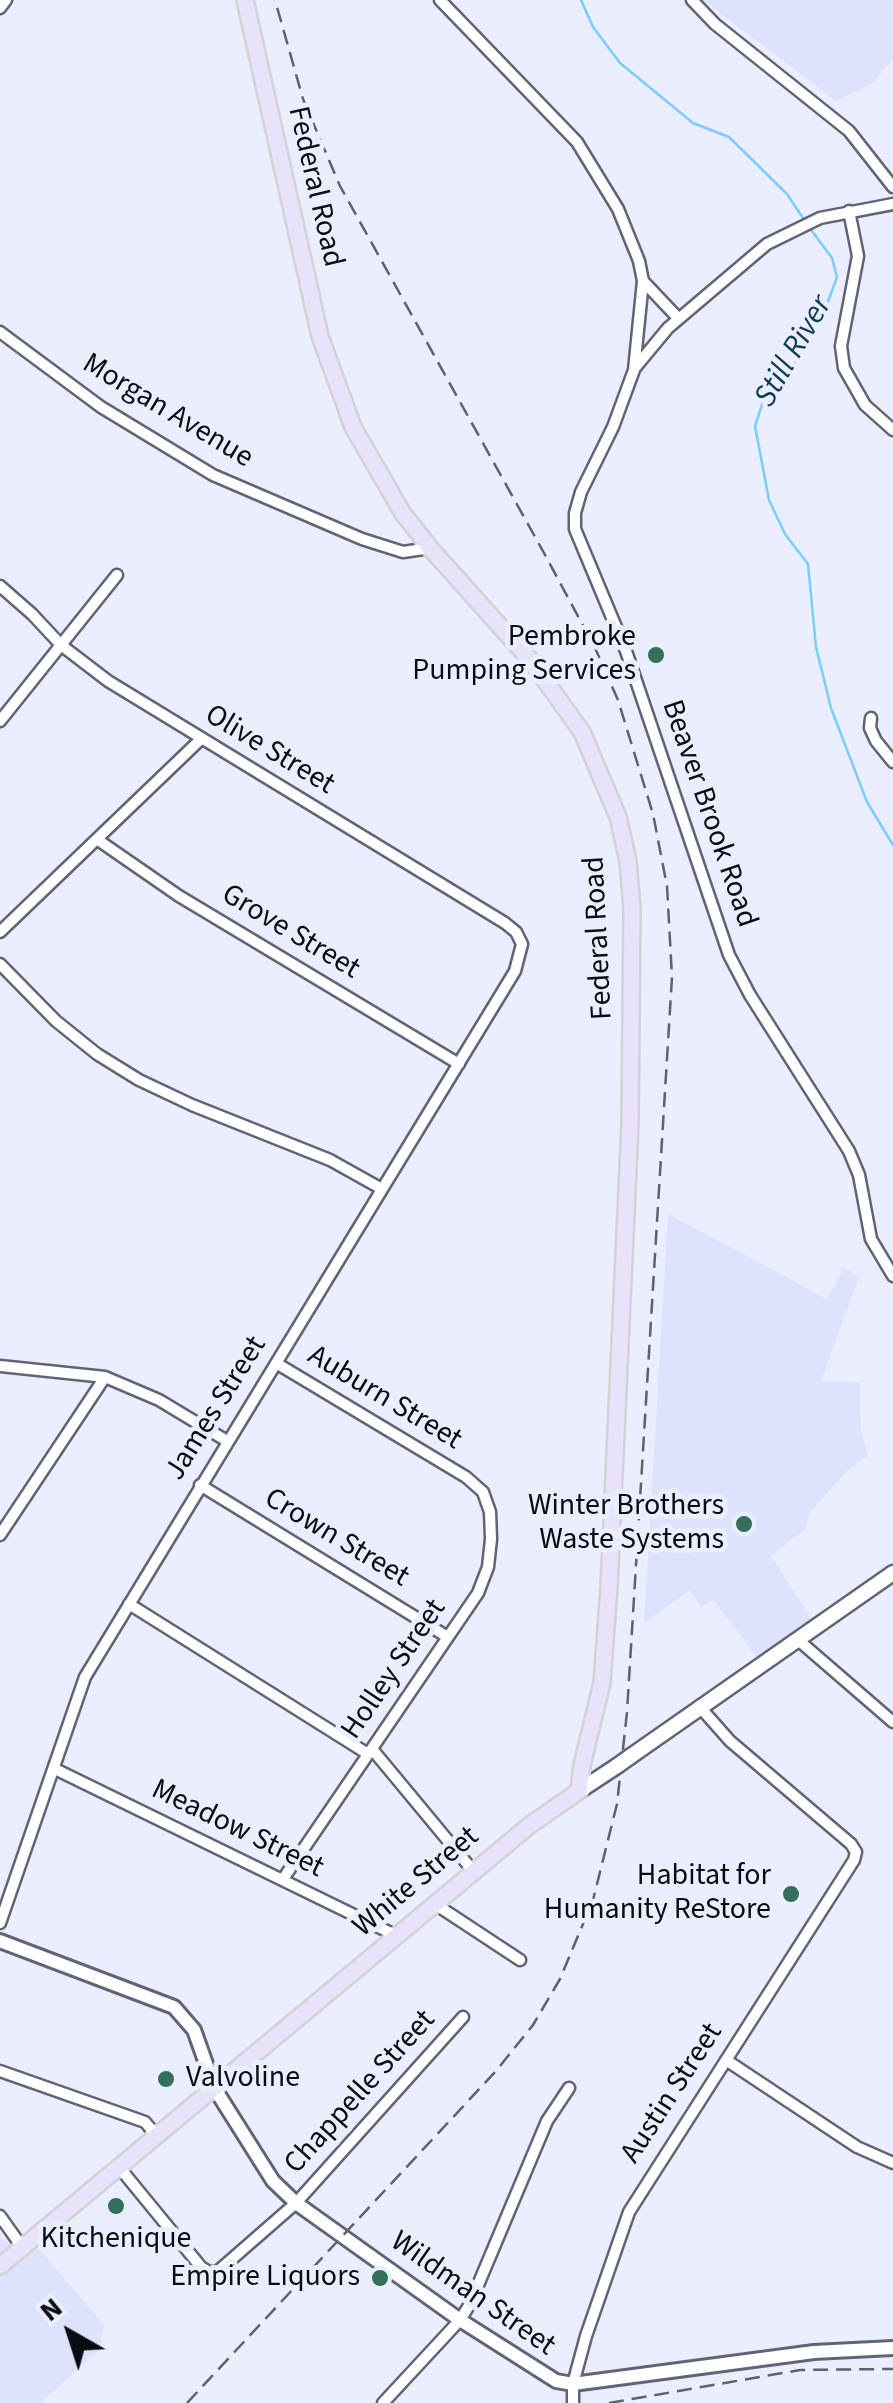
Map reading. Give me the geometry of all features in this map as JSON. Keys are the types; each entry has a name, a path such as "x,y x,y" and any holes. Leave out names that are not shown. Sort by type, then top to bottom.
{"main road":[{"name":"Federal Road","path":"245,0 316,317 336,385 377,474 430,548 530,660 582,732 618,817 628,861 632,909 630,1125 609,1587 602,1683 579,1791"},
{"name":"White Street","path":"0,2266 530,1825 893,1573"}],"street":[{"path":"0,8 6,0"},
{"name":"Beaver Brook Road","path":"440,0 542,104 592,162 623,220 639,261 642,281 634,370 582,492 574,514 575,529 626,651 729,954 750,995 850,1151 871,1239 893,1276"},
{"path":"692,0 716,24 835,118 868,151 893,187"},
{"path":"634,370 678,318 780,236 832,215 893,204"},
{"path":"850,211 858,256 841,346 844,368 866,405 893,430"},
{"path":"642,281 678,318"},
{"name":"Morgan Avenue","path":"0,332 101,407 213,475 362,540 403,552 430,548"},
{"path":"0,721 117,575"},
{"name":"Olive Street","path":"0,586 60,645 108,681 505,923 522,944"},
{"path":"871,718 870,728 876,741 893,762"},
{"path":"0,932 202,740"},
{"name":"Grove Street","path":"98,840 179,896 459,1064"},
{"name":"James Street","path":"0,1923 85,1677 459,1064 514,971 522,944"},
{"path":"0,964 56,1021 97,1054 139,1080 330,1160 382,1189"},
{"name":"Auburn Street","path":"276,1363 466,1478"},
{"path":"0,1366 105,1377 159,1400 227,1441"},
{"path":"0,1535 105,1377"},
{"name":"Holley Street","path":"283,1879 478,1593 488,1567 490,1512 482,1492 466,1478"},
{"name":"Crown Street","path":"200,1484 446,1636"},
{"path":"129,1604 370,1751 474,1872"},
{"path":"796,1639 893,1722"},
{"name":"Austin Street","path":"573,2403 573,2384 586,2336 629,2212 852,1866 856,1852 826,1820 730,1741 699,1706"},
{"name":"Meadow Street","path":"55,1770 397,1936"},
{"path":"434,1904 520,1960"},
{"name":"Wildman Street","path":"0,1941 174,2007 194,2030 215,2088 273,2181 296,2203 538,2373 573,2384 814,2352 893,2348"},
{"name":"Chappelle Street","path":"118,2167 209,2272 217,2272 296,2203 464,2017"},
{"path":"726,2060 857,2147 893,2162"},
{"path":"0,2071 145,2122 156,2134"},
{"path":"383,2403 460,2320 470,2304 547,2121 569,2088"},
{"path":"0,2216 22,2247"}],"shaded area":[{"path":"703,0 893,0 893,58 872,84 836,101"},
{"path":"668,1214 827,1299 844,1268 859,1277 821,1381 860,1383 861,1432 868,1455 847,1471 810,1512 806,1528 771,1556 813,1622 757,1657 713,1599 701,1607 690,1590 644,1623"},
{"path":"0,2236 5,2242 39,2249 104,2325 99,2350 40,2403 0,2403"}],"waterway":[{"name":"Still River","path":"581,0 593,27 620,63 693,123 729,137 787,194 805,221"},
{"name":"Still River","path":"809,227 832,258 837,277 822,318 793,366 763,402 755,426 769,500 785,534 808,564 816,647 831,708 867,802 893,845"}],"railway":[{"path":"187,2403 496,2071 533,2025 560,1979 593,1900 617,1804 627,1712 672,977 667,886 653,814 618,700 544,553 340,186 303,99 275,0"},
{"path":"609,2403 800,2370 893,2369"}],"place":[{"name":"Pembroke Pumping Services","path":"656,655"},
{"name":"Winter Brothers Waste Systems","path":"744,1524"},
{"name":"Habitat for Humanity ReStore","path":"791,1894"},
{"name":"Valvoline","path":"166,2079"},
{"name":"Kitchenique","path":"116,2206"},
{"name":"Empire Liquors","path":"380,2278"}]}
